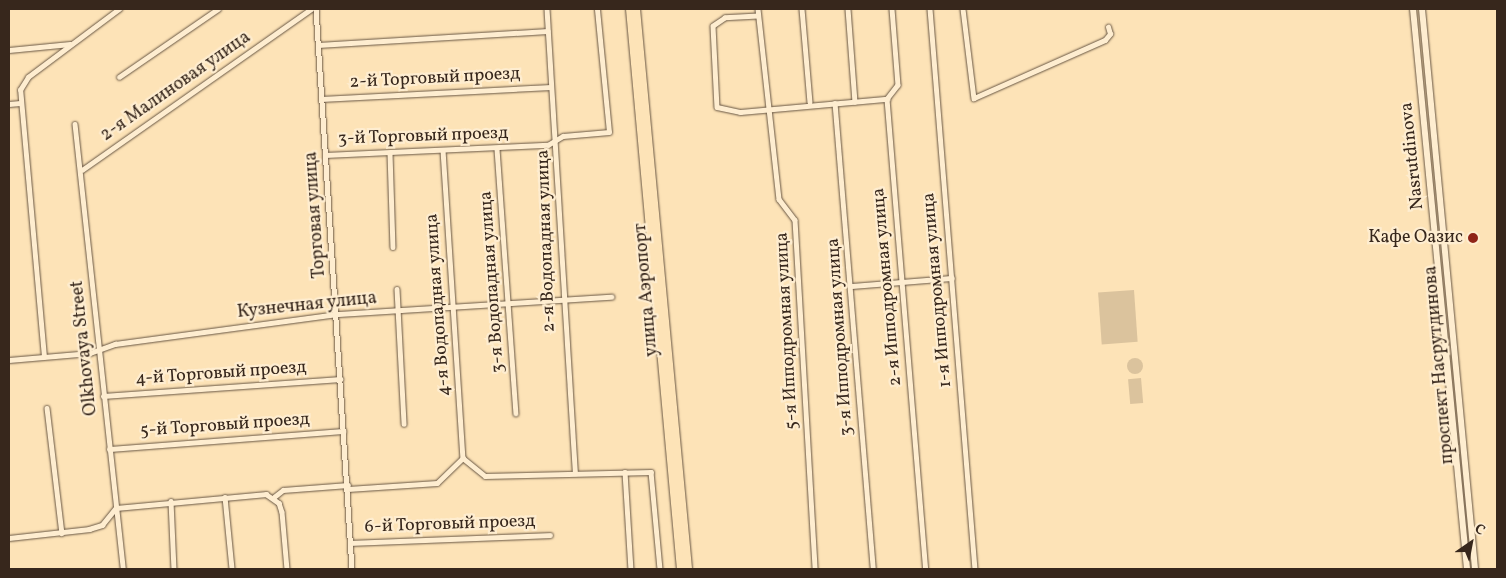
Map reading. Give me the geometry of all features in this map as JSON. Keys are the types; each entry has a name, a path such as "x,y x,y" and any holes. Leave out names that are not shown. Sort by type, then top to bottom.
{"main road":[{"name":"улица Аэропорт","path":"630,9 681,569"},
{"name":"улица Аэропорт","path":"636,9 688,569"},
{"name":"Nasrutdinova","path":"1413,9 1466,569"},
{"name":"проспект Насрутдинова","path":"1422,9 1475,569"}],"street":[{"path":"44,357 20,103 23,83 70,44 119,9"},
{"path":"120,77 218,9"},
{"name":"2-я Малиновая улица","path":"82,170 311,9"},
{"name":"Торговая улица","path":"316,9 352,569"},
{"name":"2-я Водопадная улица","path":"547,9 551,87 557,139 561,300 575,472"},
{"name":"3-й Торговый проезд","path":"325,155 548,145 557,139 608,132 597,9"},
{"name":"5-я Ипподромная улица","path":"758,9 779,199 795,220 815,569"},
{"path":"802,9 810,102"},
{"path":"848,9 855,102"},
{"path":"758,16 725,18 713,26 714,103 731,112 810,102 855,102 893,97 898,85 892,9"},
{"name":"1-я Ипподромная улица","path":"930,9 975,569"},
{"path":"963,9 974,98 1105,40 1110,34 1108,26"},
{"path":"318,45 548,31"},
{"path":"9,50 70,44"},
{"name":"2-й Торговый проезд","path":"321,99 551,87"},
{"name":"2-я Ипподромная улица","path":"887,99 926,569"},
{"path":"9,104 20,103"},
{"name":"3-я Ипподромная улица","path":"835,103 873,569"},
{"name":"Olkhovaya Street","path":"76,124 82,170 97,351 123,569"},
{"name":"3-я Водопадная улица","path":"497,148 516,412"},
{"name":"4-я Водопадная улица","path":"443,150 462,458"},
{"path":"390,153 393,247"},
{"path":"851,286 952,278"},
{"path":"397,289 404,424"},
{"name":"Кузнечная улица","path":"9,360 97,351 115,344 337,314 611,297"},
{"name":"4-й Торговый проезд","path":"103,396 340,380"},
{"path":"47,408 62,533"},
{"name":"5-й Торговый проезд","path":"109,449 343,431"},
{"path":"9,538 62,533 102,525 116,508 225,497 274,497 283,490 438,483 462,458 484,476 645,470 653,477 660,569"},
{"path":"625,472 631,569"},
{"path":"225,497 232,569"},
{"path":"274,497 282,512 287,569"},
{"path":"171,501 174,569"},
{"name":"6-й Торговый проезд","path":"350,543 550,535"}],"shaded area":[{"path":"1134,290 1138,342 1102,344 1098,293"},
{"path":"1132,358 1138,358 1143,363 1141,372 1132,374 1127,369 1127,363"},
{"path":"1141,378 1143,403 1130,404 1128,379"}],"place":[{"name":"Кафе Оазис","path":"1473,238"}]}
